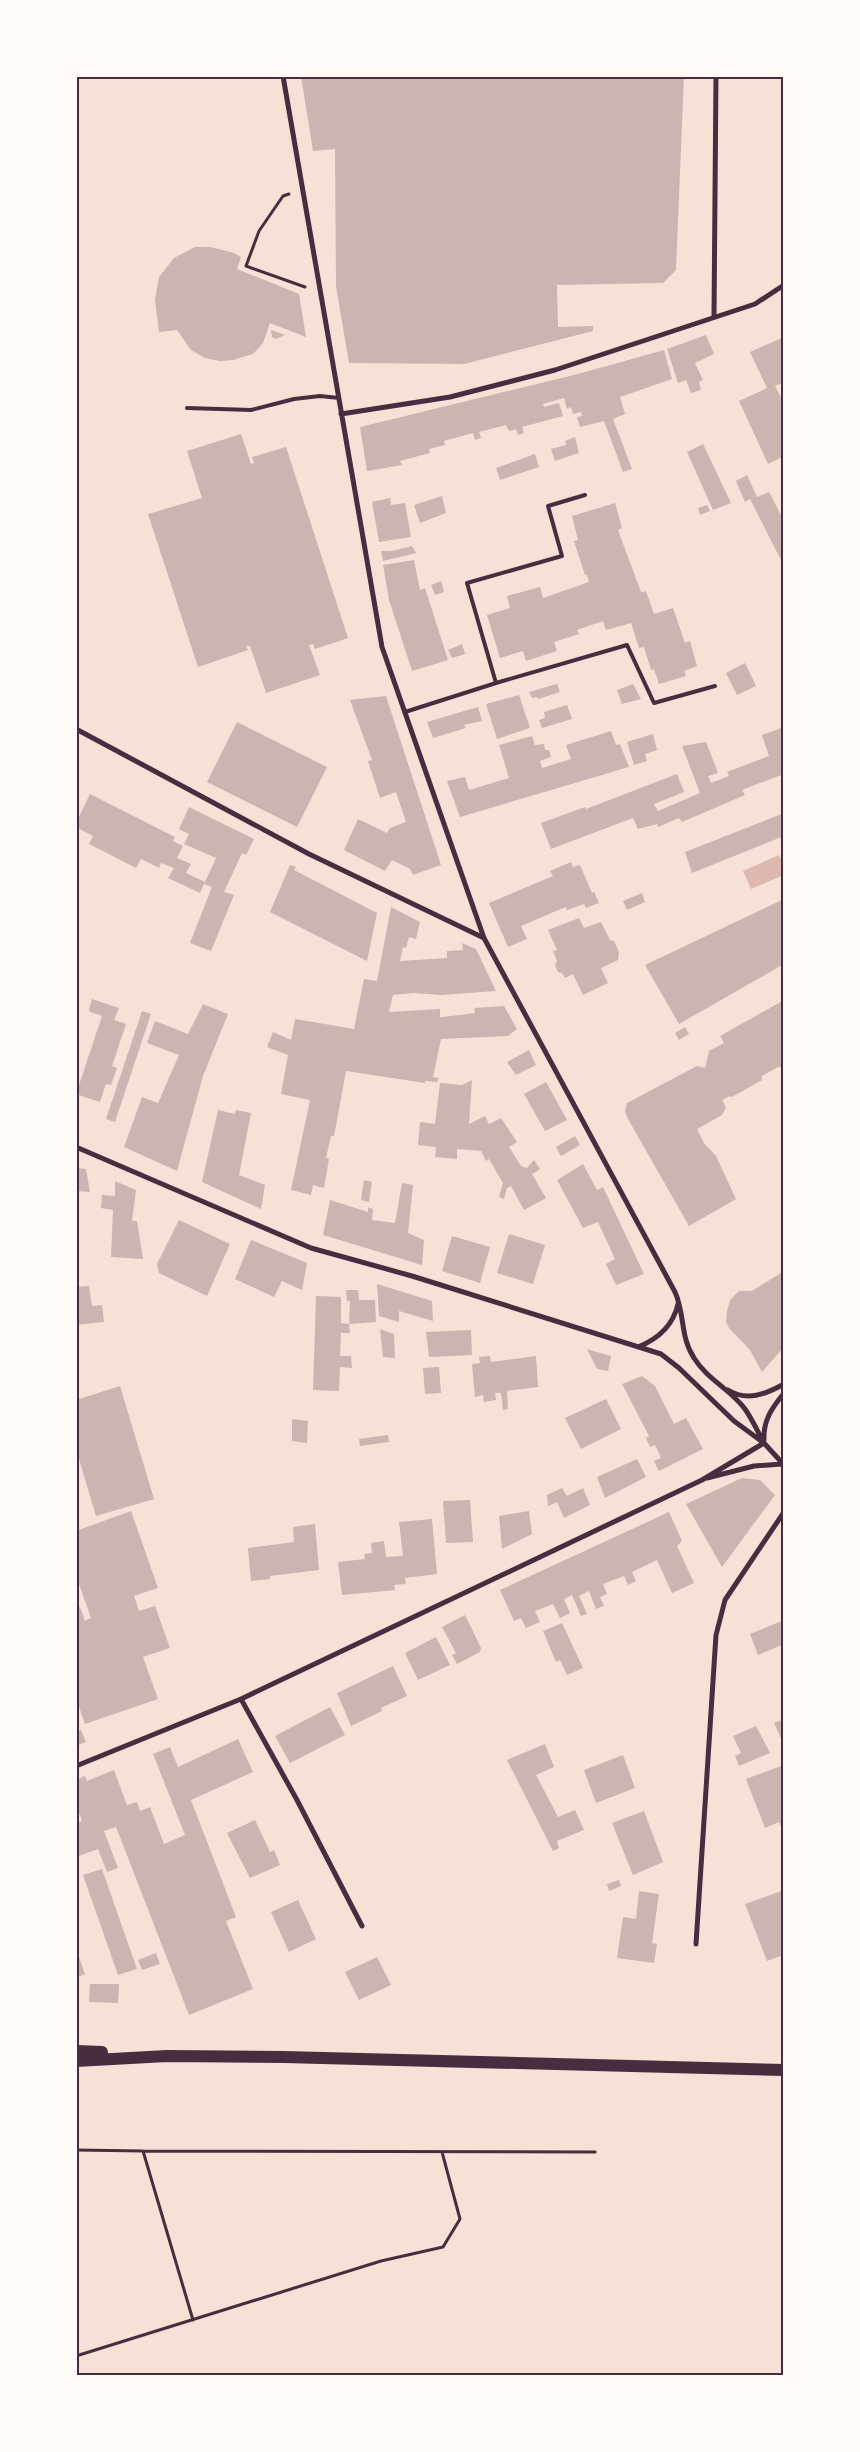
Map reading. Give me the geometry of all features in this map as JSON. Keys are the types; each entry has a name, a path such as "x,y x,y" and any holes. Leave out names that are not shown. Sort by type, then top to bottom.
{"main road":[{"path":"76,2051 167,2056 284,2057 784,2070"},
{"path":"76,2061 167,2056"}],"street":[{"path":"282,76 382,647 484,938 679,1299 686,1342 693,1358 703,1371 744,1408 764,1443"},
{"path":"714,317 716,76"},
{"path":"341,414 450,397 555,370 755,304 784,285"},
{"path":"76,729 309,854 484,938"},
{"path":"76,1148 311,1248 412,1276 650,1350 671,1361 734,1421 764,1443 783,1464"},
{"path":"638,1347 660,1336 674,1316 679,1299"},
{"path":"703,1371 732,1392 742,1395 766,1395 784,1384"},
{"path":"764,1443 763,1430 767,1418 784,1393"},
{"path":"76,1766 241,1699 702,1480 764,1443"},
{"path":"702,1480 754,1466 783,1464"},
{"path":"696,1944 716,1635 725,1600 784,1512"},
{"path":"241,1699 297,1800 362,1926"}],"lane":[{"path":"187,408 251,410 294,399 320,396 338,398"},
{"path":"496,683 467,583 562,556 548,506 585,495"},
{"path":"405,712 627,645 654,704 715,686"}],"path":[{"path":"292,194 283,196 259,231 246,266 320,292"},
{"path":"76,2150 595,2152"},
{"path":"143,2151 193,2320"},
{"path":"76,2356 381,2261 443,2247 460,2218 442,2152"}],"shaded area":[{"path":"779,855 784,866 784,875 751,889 743,871"}],"building":[{"path":"301,76 684,76 676,270 663,283 557,285 558,327 593,326 593,331 464,364 349,363 336,286 335,149 313,151"},
{"path":"195,247 211,247 234,253 241,257 237,269 299,294 306,337 270,323 263,343 253,354 233,360 220,361 205,358 191,350 177,330 159,332 155,299 159,277 174,258"},
{"path":"271,330 285,335 276,339 272,337"},
{"path":"706,335 714,354 695,363 703,380 699,382 701,390 691,393 686,380 678,383 667,349"},
{"path":"784,337 784,382 775,386 784,403 784,461 782,457 768,464 739,401 767,388 750,352"},
{"path":"664,350 672,379 620,397 625,414 613,419 632,469 623,472 604,421 580,427 577,417 582,416 581,412 573,414 571,407 567,409 564,398 543,404 544,407 559,403 563,416 522,427 524,433 518,435 516,429 509,431 506,425 479,432 481,438 475,440 473,433 444,441 445,445 429,449 430,453 400,461 402,465 367,471 360,427 578,374"},
{"path":"241,434 251,464 254,463 252,457 286,447 348,638 315,649 313,644 309,645 320,675 266,693 250,646 246,646 248,650 198,667 148,514 202,498 187,451"},
{"path":"575,437 579,453 555,461 551,449 566,445 565,441"},
{"path":"703,444 731,503 713,510 687,452"},
{"path":"535,454 539,467 500,480 496,468"},
{"path":"747,475 757,497 769,492 784,521 784,566 750,499 745,502 736,481"},
{"path":"442,496 446,513 420,523 414,505"},
{"path":"390,498 391,505 405,503 411,537 379,542 372,502"},
{"path":"615,503 622,528 618,530 641,592 646,591 654,614 673,608 685,643 690,641 697,666 684,671 686,676 659,684 654,669 651,670 644,647 639,648 631,623 606,630 603,621 577,630 579,634 554,642 557,651 526,661 523,651 500,658 487,615 510,608 507,596 540,587 543,598 589,582 574,541 578,540 572,516"},
{"path":"707,505 710,511 700,515 698,508"},
{"path":"412,546 416,553 383,561 381,551 392,551"},
{"path":"414,560 420,590 425,588 448,660 412,671 389,600 383,565"},
{"path":"441,581 444,592 435,595 431,585"},
{"path":"462,644 465,654 452,658 448,650"},
{"path":"745,663 756,686 737,695 726,673"},
{"path":"557,684 560,692 538,699 537,697 532,698 529,692"},
{"path":"633,684 641,699 622,704 617,690"},
{"path":"519,695 530,728 497,739 486,704"},
{"path":"386,696 441,865 413,875 410,869 392,860 385,871 344,850 358,819 387,833 390,828 406,822 396,792 380,798 368,761 372,760 350,700"},
{"path":"567,705 572,719 542,728 539,720 545,718 544,712"},
{"path":"478,707 482,721 464,725 466,728 433,738 427,722"},
{"path":"237,722 327,767 297,827 207,782"},
{"path":"784,727 784,774 742,790 745,795 682,822 679,818 658,827 657,824 638,829 633,818 551,849 541,823 585,807 586,809 677,774 684,792 654,804 658,811 700,793 682,746 706,742 718,773 708,776 711,783 729,776 727,772 769,756 762,735"},
{"path":"611,731 616,745 620,744 629,767 460,817 447,781 465,777 469,790 509,778 499,745 532,736 535,745 544,744 545,750 549,750 551,757 540,761 542,768 571,759 566,745"},
{"path":"653,734 657,750 645,754 647,761 634,765 627,742"},
{"path":"90,794 175,837 173,841 183,846 177,858 191,864 186,873 205,882 216,858 184,844 189,834 179,829 189,807 254,839 246,855 242,853 224,892 234,895 211,951 190,943 212,887 204,884 200,893 168,878 174,868 161,863 159,868 141,859 136,868 89,844 93,836 76,827 76,823"},
{"path":"784,813 784,836 692,873 685,852"},
{"path":"571,862 573,867 580,865 592,893 594,892 599,903 586,908 584,904 567,910 566,907 521,926 527,939 508,947 489,903 553,876 550,871"},
{"path":"290,865 296,867 294,870 377,913 367,961 270,912"},
{"path":"642,893 645,902 627,910 623,901"},
{"path":"784,899 784,964 679,1024 645,965"},
{"path":"391,907 420,922 416,939 409,937 406,948 403,947 400,961 447,958 447,951 463,950 462,943 476,949 496,991 441,995 414,993 393,995 389,1012 440,1009 440,1017 443,1017 475,1013 474,1008 504,1006 517,1029 508,1036 441,1039 433,1077 439,1078 437,1082 425,1081 425,1083 346,1071 334,1136 331,1136 326,1158 329,1159 324,1188 313,1185 311,1195 291,1190 310,1100 281,1094 288,1055 267,1047 273,1032 291,1040 295,1019 354,1029 364,979 377,981"},
{"path":"579,918 584,928 601,922 610,940 614,941 619,952 618,960 601,968 608,983 583,995 573,974 565,978 562,973 558,972 555,965 557,961 553,951 557,950 548,930"},
{"path":"92,999 119,1008 114,1020 126,1024 112,1066 117,1068 111,1085 106,1084 100,1102 76,1094 102,1016 90,1012"},
{"path":"784,1000 784,1068 778,1067 762,1076 762,1080 732,1097 730,1096 722,1100 726,1107 722,1115 697,1129 704,1143 716,1156 736,1199 689,1226 628,1119 625,1111 627,1103 697,1066 705,1068 709,1051 724,1043 720,1036"},
{"path":"203,1004 228,1014 203,1076 177,1171 124,1147 142,1097 158,1103 179,1055 147,1043 155,1021 188,1034"},
{"path":"142,1011 151,1014 115,1122 106,1119"},
{"path":"685,1027 689,1034 679,1040 675,1033"},
{"path":"529,1050 536,1065 516,1075 507,1062"},
{"path":"472,1080 469,1124 485,1116 489,1124 501,1118 517,1142 509,1147 521,1166 527,1168 534,1160 540,1169 532,1174 546,1198 524,1210 511,1186 507,1188 504,1199 499,1197 503,1183 489,1159 486,1161 481,1151 457,1149 457,1159 435,1157 436,1147 418,1145 420,1122 435,1124 440,1083 462,1085"},
{"path":"546,1082 567,1120 545,1131 524,1094"},
{"path":"218,1110 235,1114 236,1110 251,1113 239,1175 265,1185 261,1209 202,1182"},
{"path":"575,1136 580,1145 561,1156 556,1147"},
{"path":"583,1164 597,1190 603,1187 644,1274 616,1285 606,1264 615,1259 598,1222 583,1228 557,1180"},
{"path":"76,1168 86,1169 90,1192 76,1191"},
{"path":"364,1180 372,1182 369,1202 361,1200"},
{"path":"115,1181 136,1190 132,1221 137,1221 143,1259 111,1257 113,1210 101,1208 102,1195 115,1196"},
{"path":"402,1183 413,1185 408,1233 424,1240 422,1265 323,1235 330,1200 368,1212 368,1207 373,1209 372,1220 395,1223"},
{"path":"179,1220 230,1244 207,1296 159,1273 157,1264"},
{"path":"509,1234 545,1245 533,1284 497,1273"},
{"path":"452,1236 490,1247 480,1283 442,1271"},
{"path":"251,1240 307,1263 302,1290 282,1281 274,1297 235,1279"},
{"path":"784,1271 784,1347 762,1372 750,1350 729,1328 726,1322 727,1311 730,1300 739,1291 752,1291"},
{"path":"377,1284 432,1301 433,1321 399,1311 399,1322 379,1316"},
{"path":"89,1286 92,1306 102,1305 104,1322 76,1325 76,1287"},
{"path":"346,1290 358,1290 359,1300 375,1300 376,1322 349,1324 350,1301 347,1301"},
{"path":"316,1296 341,1297 341,1323 349,1324 350,1333 341,1333 340,1356 351,1356 352,1368 340,1367 339,1391 313,1390"},
{"path":"380,1329 394,1334 395,1358 383,1357"},
{"path":"471,1330 472,1355 429,1357 426,1332"},
{"path":"587,1349 611,1356 608,1371 597,1369"},
{"path":"490,1356 491,1362 536,1356 538,1387 507,1391 508,1409 503,1410 501,1393 495,1393 496,1400 484,1402 483,1395 475,1397 472,1364 480,1363 479,1357"},
{"path":"439,1367 441,1393 425,1394 423,1368"},
{"path":"642,1376 655,1386 674,1424 686,1418 703,1449 659,1471 654,1461 661,1458 655,1445 650,1447 646,1438 649,1436 622,1384"},
{"path":"120,1386 154,1499 96,1516 76,1449 76,1400"},
{"path":"606,1399 621,1429 581,1449 565,1418"},
{"path":"292,1419 308,1421 307,1443 292,1441"},
{"path":"388,1435 389,1442 360,1446 359,1439"},
{"path":"637,1459 646,1477 605,1498 597,1477"},
{"path":"742,1478 760,1480 775,1495 722,1567 686,1504"},
{"path":"562,1488 567,1496 583,1488 590,1505 564,1518 557,1502 548,1506 547,1495"},
{"path":"470,1500 473,1542 446,1543 443,1501"},
{"path":"131,1511 158,1588 134,1596 139,1611 155,1606 170,1648 143,1657 158,1699 85,1724 79,1707 76,1709 76,1608 80,1607 85,1621 91,1618 76,1576 76,1531"},
{"path":"529,1511 532,1534 502,1549 499,1516"},
{"path":"669,1512 682,1541 677,1546 694,1583 672,1593 657,1560 632,1572 636,1581 628,1585 624,1576 603,1584 607,1594 600,1597 604,1606 596,1609 589,1591 579,1596 587,1614 581,1616 572,1595 564,1599 570,1613 560,1618 553,1604 535,1611 540,1622 526,1628 521,1618 514,1621 500,1590"},
{"path":"432,1519 437,1574 405,1578 406,1584 394,1585 395,1590 342,1595 338,1562 365,1559 364,1554 372,1553 371,1543 384,1541 386,1557 403,1556 399,1522"},
{"path":"315,1524 319,1570 270,1576 270,1579 251,1581 248,1548 294,1542 293,1527"},
{"path":"465,1615 481,1648 480,1652 457,1664 452,1655 456,1653 442,1627"},
{"path":"784,1620 784,1644 758,1655 750,1634"},
{"path":"562,1623 583,1668 567,1675 560,1660 556,1662 543,1631"},
{"path":"436,1637 450,1665 418,1680 405,1653"},
{"path":"393,1666 407,1696 381,1708 382,1711 351,1726 337,1693"},
{"path":"330,1707 345,1735 290,1763 275,1736"},
{"path":"784,1719 784,1745 774,1723"},
{"path":"756,1726 770,1753 739,1766 735,1756 741,1753 733,1736"},
{"path":"81,1730 86,1742 76,1746 76,1732"},
{"path":"238,1739 253,1772 191,1800 236,1917 226,1921 253,1989 189,2015 116,1827 104,1831 118,1868 107,1872 98,1849 76,1857 76,1823 82,1821 76,1805 76,1780 85,1776 87,1781 114,1770 127,1805 137,1802 140,1811 150,1807 164,1844 185,1835 153,1754 170,1747 178,1767"},
{"path":"545,1744 554,1767 536,1775 558,1817 575,1810 584,1830 557,1841 559,1848 553,1851 507,1760"},
{"path":"623,1755 635,1788 596,1803 584,1770"},
{"path":"781,1766 784,1772 784,1833 779,1822 765,1828 746,1779"},
{"path":"644,1811 663,1862 633,1875 612,1823"},
{"path":"255,1820 270,1852 274,1850 280,1865 250,1878 227,1833"},
{"path":"102,1869 137,1969 118,1975 83,1875"},
{"path":"619,1880 621,1886 609,1891 607,1884"},
{"path":"784,1890 784,1955 767,1961 745,1904"},
{"path":"639,1891 659,1894 652,1943 657,1944 654,1963 617,1958 623,1917 636,1919"},
{"path":"298,1900 316,1939 289,1952 271,1912"},
{"path":"156,1953 160,1964 142,1970 138,1960"},
{"path":"79,1957 85,1974 76,1978 76,1958"},
{"path":"377,1957 391,1985 359,2000 345,1972"},
{"path":"90,1984 119,1984 118,2003 89,2002"}]}
